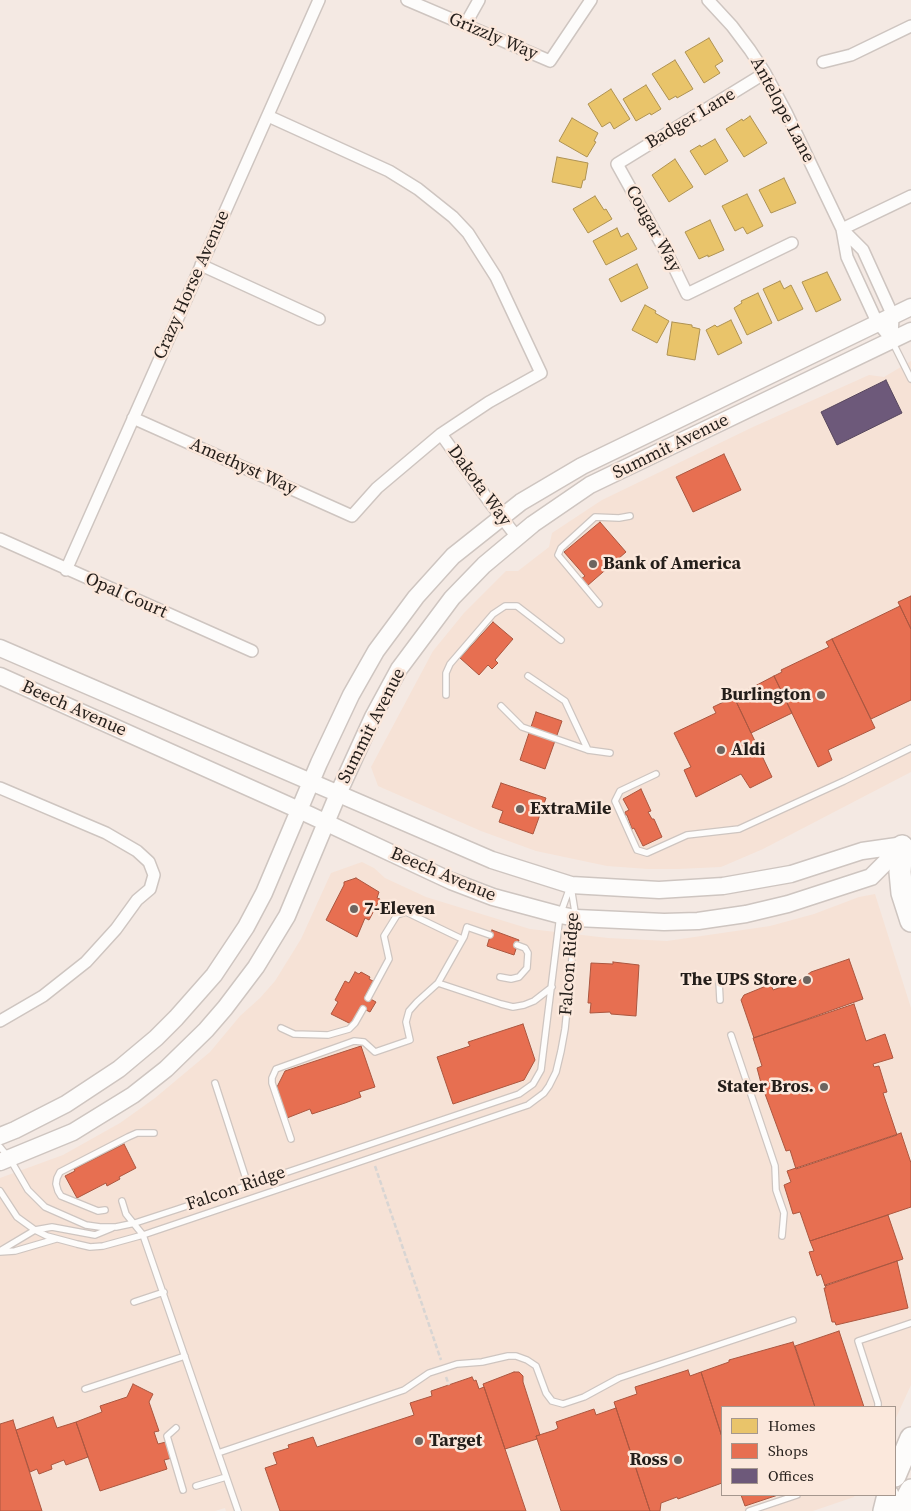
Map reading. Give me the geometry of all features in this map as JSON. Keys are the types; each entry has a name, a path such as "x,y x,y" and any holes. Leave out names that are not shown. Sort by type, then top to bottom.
{"highway":[{"path":"908,848 900,872 902,893 911,921"},
{"path":"896,1474 911,1438"},
{"path":"900,1511 911,1490"},
{"path":"884,1511 888,1496"}],"main road":[{"name":"Summit Avenue","path":"0,1136 16,1130 66,1104 101,1082 136,1056 176,1018 214,974 246,927 264,893 311,782 351,695 376,651 416,597 453,556 521,502 582,466 911,307"},
{"name":"Summit Avenue","path":"3,1156 73,1132 133,1095 166,1069 206,1030 225,1008 256,967 287,916 338,794 373,717 399,669 452,598 484,565 533,524 590,486 911,331"},
{"name":"Beech Avenue","path":"0,648 492,860 571,885 659,890 723,886 791,874 862,851 908,848"},
{"name":"Beech Avenue","path":"0,676 299,810 450,881 493,898 560,915 576,918 698,922 746,914 788,904 871,877 908,848"}],"street":[{"name":"Crazy Horse Avenue","path":"66,570 319,0"},
{"name":"Grizzly Way","path":"407,0 550,61 591,0"},
{"path":"464,25 479,0"},
{"name":"Antelope Lane","path":"708,0 732,26 765,73 786,112 842,229 847,257 878,322 892,340"},
{"path":"823,62 851,55 911,26"},
{"name":"Badger Lane","path":"616,164 765,73"},
{"path":"268,116 389,171 418,188 453,217 468,233 496,277 541,373 489,402 441,434"},
{"name":"Cougar Way","path":"616,164 688,294 792,243"},
{"path":"842,229 911,196"},
{"name":"Antelope Lane","path":"842,229 862,250 893,316 892,340"},
{"path":"201,265 319,319"},
{"name":"Amethyst Way","path":"133,418 352,516 377,488 441,434"},
{"name":"Dakota Way","path":"441,434 517,537"},
{"name":"Opal Court","path":"0,539 66,570 252,651"},
{"path":"0,788 114,838 143,856 149,862 154,875 150,890 137,900 116,928 86,962 43,996 0,1021"}],"lane":[{"path":"892,340 911,379"},
{"path":"599,604 558,555 561,548 595,517 619,518 630,516"},
{"path":"446,695 446,673 450,664 493,614 505,606 517,606 561,640"},
{"path":"528,676 565,701 588,750"},
{"path":"502,706 522,727 588,750 610,753"},
{"path":"656,774 620,791 615,801 637,850 647,853 686,835 739,829 911,748"},
{"name":"Falcon Ridge","path":"3,1156 28,1190 45,1207 86,1225 116,1227 135,1223 519,1094 533,1084 541,1070 560,915 571,885"},
{"name":"Falcon Ridge","path":"0,1191 17,1217 35,1230 57,1239 96,1247 143,1235 528,1105 544,1093 556,1072 565,1029 576,918 571,885"},
{"path":"368,998 389,959 384,936 397,915 406,912 462,939"},
{"path":"291,1140 272,1083 276,1069 354,1041 364,1042 375,1052 410,1040 406,1022 409,1011 438,983 467,927 490,935"},
{"path":"500,976 511,979 519,977 527,968 528,953 525,948 517,944"},
{"path":"719,981 720,1000"},
{"path":"438,983 513,1007 524,1005 552,988"},
{"path":"281,1028 294,1034 328,1035 349,1029 363,1009"},
{"path":"731,1035 775,1166 776,1190 784,1213 782,1236"},
{"path":"215,1083 248,1185"},
{"path":"105,1210 98,1211 62,1196 56,1184 60,1172 137,1133 154,1133"},
{"path":"122,1201 126,1214 143,1235 238,1511"},
{"path":"0,1252 35,1230 52,1227 95,1235 116,1227"},
{"path":"0,1252 57,1239"},
{"path":"134,1302 164,1292"},
{"path":"218,1453 404,1390 429,1373 458,1364 482,1362 501,1356 516,1356 536,1366 546,1392 552,1401 563,1404 584,1397 619,1378 793,1320"},
{"path":"878,1406 858,1341 911,1323"},
{"path":"85,1389 186,1356"},
{"path":"176,1428 167,1436 184,1490"},
{"path":"196,1486 226,1477"},
{"path":"749,1511 794,1496"}],"path":[{"path":"374,1165 449,1385"}],"shaded area":[{"path":"911,361 911,772 763,849 721,867 678,869 607,866 536,851 481,831 378,786 371,767 433,651 464,613 506,571 518,571 549,547 552,533 602,500 753,427 869,375 884,377"},
{"path":"362,862 374,868 385,878 426,897 530,929 608,938 667,941 770,926 814,914 859,897 875,894 911,1008 911,1385 896,1418 896,1406 721,1406 721,1496 854,1497 813,1511 226,1511 225,1508 215,1511 0,1511 0,1178 63,1155 120,1123 155,1098 210,1052 240,1016 275,981 301,939 331,873"}],"building: Homes":[{"path":"709,38 723,61 715,66 720,73 704,83 685,52"},
{"path":"675,60 693,89 677,98 676,96 669,100 652,74"},
{"path":"646,85 661,109 636,121 623,99"},
{"path":"611,89 630,119 614,129 610,122 602,127 588,104"},
{"path":"750,116 767,143 744,157 726,129"},
{"path":"572,118 598,133 594,141 596,142 587,157 559,141"},
{"path":"715,139 728,161 705,175 690,151"},
{"path":"557,157 588,163 585,180 583,180 581,188 552,182"},
{"path":"675,159 693,187 669,202 652,175"},
{"path":"784,178 796,203 771,213 759,190"},
{"path":"747,194 763,226 747,234 743,227 735,231 722,206"},
{"path":"595,196 612,219 588,233 573,209"},
{"path":"710,220 724,250 699,259 685,232"},
{"path":"617,228 621,237 628,233 637,249 606,265 593,241"},
{"path":"637,264 648,288 621,302 609,279"},
{"path":"827,272 841,300 816,312 802,282"},
{"path":"780,281 784,289 791,285 803,309 778,321 763,289"},
{"path":"758,293 772,323 747,335 734,308 742,303 741,301"},
{"path":"645,305 669,321 657,343 632,330"},
{"path":"731,320 742,343 718,355 706,330"},
{"path":"672,322 692,325 692,327 700,329 695,360 667,355"}],"building: Shops":[{"path":"724,454 741,490 693,512 676,477"},
{"name":"Bank of America","path":"600,522 626,552 587,586 581,579 585,576 564,552"},
{"path":"911,596 911,629 898,602"},
{"path":"900,606 911,629 911,700 871,719 832,639"},
{"path":"493,622 513,639 495,660 498,663 492,669 488,665 479,675 460,658"},
{"name":"Burlington","path":"832,639 875,728 828,750 832,760 818,767 774,676 782,672 781,670 829,647 826,642"},
{"path":"774,676 792,713 751,733 734,697"},
{"name":"Aldi","path":"734,697 772,777 750,788 741,774 696,797 684,770 691,767 674,733 716,713 713,707"},
{"path":"536,712 562,721 545,769 520,760"},
{"name":"ExtraMile","path":"501,783 546,798 533,834 499,822 503,811 492,807"},
{"path":"641,789 651,811 648,812 652,819 654,819 662,837 643,846 634,828 632,829 627,815 625,815 625,812 629,810 623,799"},
{"name":"7-Eleven","path":"356,878 379,892 377,898 380,899 369,920 365,918 357,937 326,920 344,882"},
{"path":"492,930 519,940 514,955 487,946"},
{"path":"849,959 863,999 754,1038 741,1000 744,995 771,984 773,990 799,981 811,972"},
{"path":"613,962 639,965 636,1016 611,1014 610,1012 590,1013 591,1003 588,1003 591,963 613,964"},
{"path":"355,972 359,974 361,972 373,981 365,996 376,1002 370,1012 360,1007 351,1024 331,1014 338,1002 335,1000 345,981 349,983"},
{"name":"Stater Bros.","path":"854,1004 866,1041 885,1034 893,1058 873,1064 874,1067 879,1066 887,1092 883,1093 897,1135 796,1169 790,1150 786,1151 761,1083 757,1068 762,1066 753,1038"},
{"path":"523,1024 535,1060 524,1080 453,1104 437,1057 470,1046 468,1042"},
{"path":"361,1046 375,1087 359,1092 361,1097 345,1103 312,1114 310,1109 287,1118 277,1087 285,1071"},
{"path":"901,1133 911,1163 911,1207 810,1241 800,1212 793,1214 784,1185 791,1182 787,1171"},
{"path":"124,1144 136,1168 107,1186 106,1183 77,1198 65,1176 75,1171 74,1169"},
{"path":"888,1215 903,1259 825,1286 821,1274 817,1276 809,1252 814,1251 810,1241"},
{"path":"897,1261 908,1308 836,1325 835,1322 832,1322 824,1288 826,1288 825,1285"},
{"path":"839,1331 864,1406 815,1406 795,1346"},
{"path":"793,1342 815,1406 721,1406 721,1434 701,1372 729,1362 729,1360"},
{"name":"Ross","path":"688,1370 690,1376 701,1372 721,1434 721,1483 661,1503 660,1511 650,1511 614,1402 637,1394 635,1387"},
{"path":"514,1372 519,1372 523,1376 523,1382 540,1435 536,1436 537,1439 505,1449 483,1384"},
{"name":"Target","path":"472,1377 474,1381 476,1380 479,1389 484,1387 526,1511 280,1511 265,1468 277,1464 273,1453 289,1448 288,1445 313,1437 317,1447 414,1415 410,1403 432,1396 431,1391"},
{"path":"133,1384 153,1394 149,1402 159,1431 154,1432 158,1444 166,1442 172,1458 164,1460 167,1469 100,1491 76,1422 102,1412 100,1406 127,1397"},
{"path":"616,1408 650,1511 561,1511 536,1436 558,1428 556,1422 594,1409 596,1415"},
{"path":"53,1417 57,1428 76,1422 88,1457 66,1465 64,1460 51,1465 52,1469 39,1474 37,1469 30,1472 16,1430"},
{"path":"13,1420 42,1511 0,1511 0,1424"},
{"path":"741,1496 775,1496 745,1506"}],"building: Offices":[{"path":"886,380 902,413 837,445 821,412"}],"place":[{"name":"Bank of America","path":"593,564"},
{"name":"Burlington","path":"821,695"},
{"name":"Aldi","path":"721,750"},
{"name":"ExtraMile","path":"520,809"},
{"name":"7-Eleven","path":"354,909"},
{"name":"The UPS Store","path":"807,980"},
{"name":"Stater Bros.","path":"824,1087"},
{"name":"Target","path":"419,1441"},
{"name":"Ross","path":"678,1460"}]}
